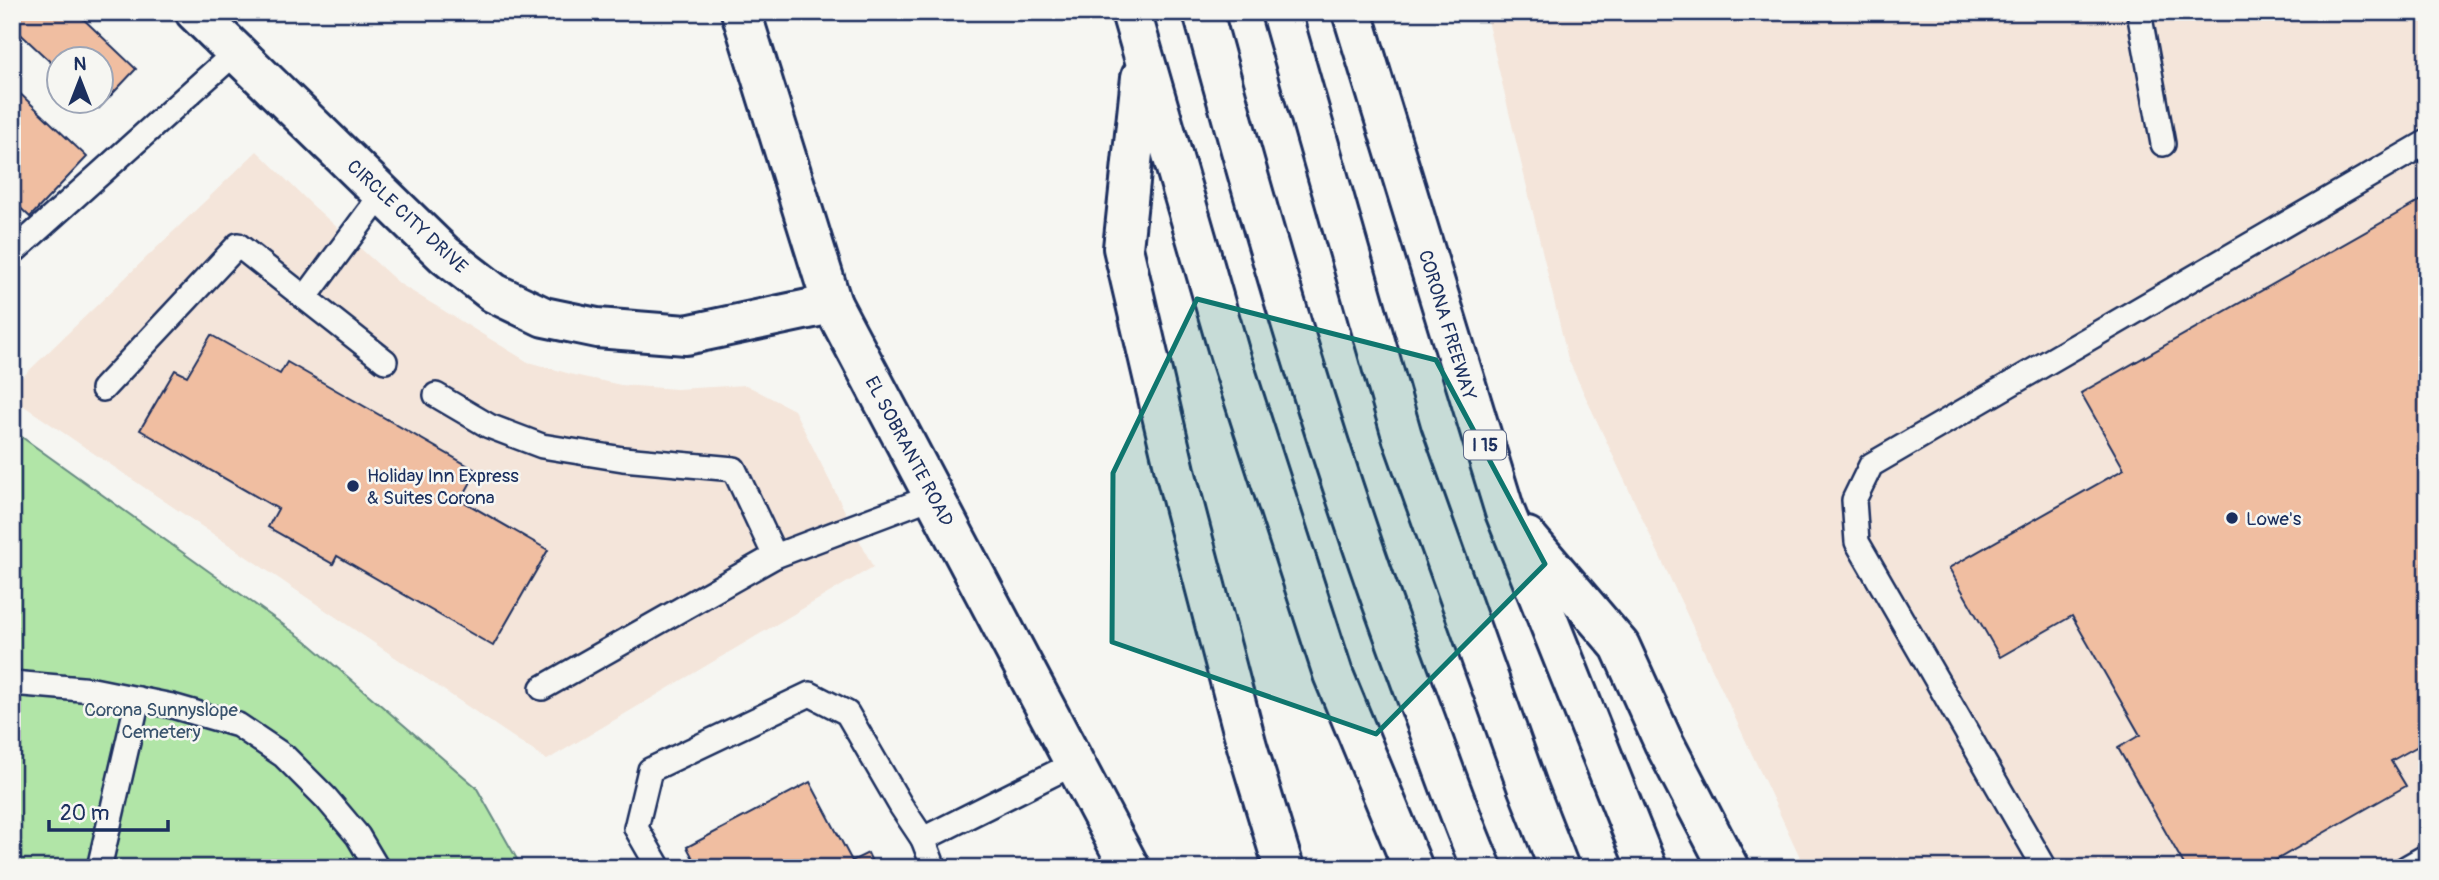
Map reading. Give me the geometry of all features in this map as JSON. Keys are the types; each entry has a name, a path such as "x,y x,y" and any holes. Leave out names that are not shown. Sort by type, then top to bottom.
{"main road":[{"name":"CIRCLE CITY DRIVE","path":"195,12 445,255 494,293 544,317 597,328 686,335 832,304"},
{"name":"EL SOBRANTE ROAD","path":"741,12 832,304 1130,868"},
{"path":"1131,12 1229,352 1333,674 1413,868"},
{"path":"1202,12 1239,147 1318,409 1381,603 1482,868"},
{"path":"1281,12 1402,436 1559,868"},
{"name":"CORONA FREEWAY","path":"1352,12 1505,512 1647,868"},
{"path":"1143,57 1123,248 1176,475 1233,695 1284,868"},
{"path":"1505,512 1620,646 1663,741 1728,868"}],"lane":[{"path":"2139,12 2163,144"},
{"path":"12,253 236,52"},
{"path":"2045,868 1857,542 1854,500 1871,465 2427,142"},
{"path":"305,298 382,194"},
{"path":"103,389 238,245 385,361"},
{"path":"436,395 489,426 542,446 623,459 734,469 775,556"},
{"path":"542,688 775,556 934,496"},
{"path":"12,683 93,690 172,705 238,725 284,756 326,798 358,836 377,868"},
{"path":"659,868 636,828 650,770 810,694 847,713 923,839 934,868"},
{"path":"99,868 138,699"},
{"path":"923,839 1075,763"},
{"path":"2406,868 2427,856"}],"highlighted area":[{"path":"1197,299 1436,360 1545,564 1376,734 1112,642 1113,473"}],"shaded area":[{"path":"1485,12 2427,12 2427,868 1805,868 1568,359"},
{"path":"257,151 400,284 528,362 621,385 677,389 746,385 794,410 873,567 547,760 12,398 12,387"}],"green space":[{"name":"Corona Sunnyslope Cemetery","path":"12,430 306,641 476,787 522,868 12,868"}],"building":[{"path":"12,12 76,12 112,46 46,46 46,58 12,26"},
{"path":"116,50 136,69 116,90"},
{"path":"12,86 87,157 30,217 12,200"},
{"name":"Lowe's","path":"2427,197 2427,741 2391,761 2406,786 2262,868 2186,868 2118,748 2140,735 2072,616 2000,657 1949,568 2124,469 2081,393"},
{"name":"Holiday Inn Express & Suites Corona","path":"211,335 280,374 287,362 477,471 461,500 548,550 493,646 337,556 333,564 268,527 278,509 140,430 175,370 187,376"},
{"path":"810,782 852,861 868,853 875,868 698,868 687,847"}],"place":[{"name":"Holiday Inn Express & Suites Corona","path":"353,486"},
{"name":"Lowe's","path":"2232,518"}]}
